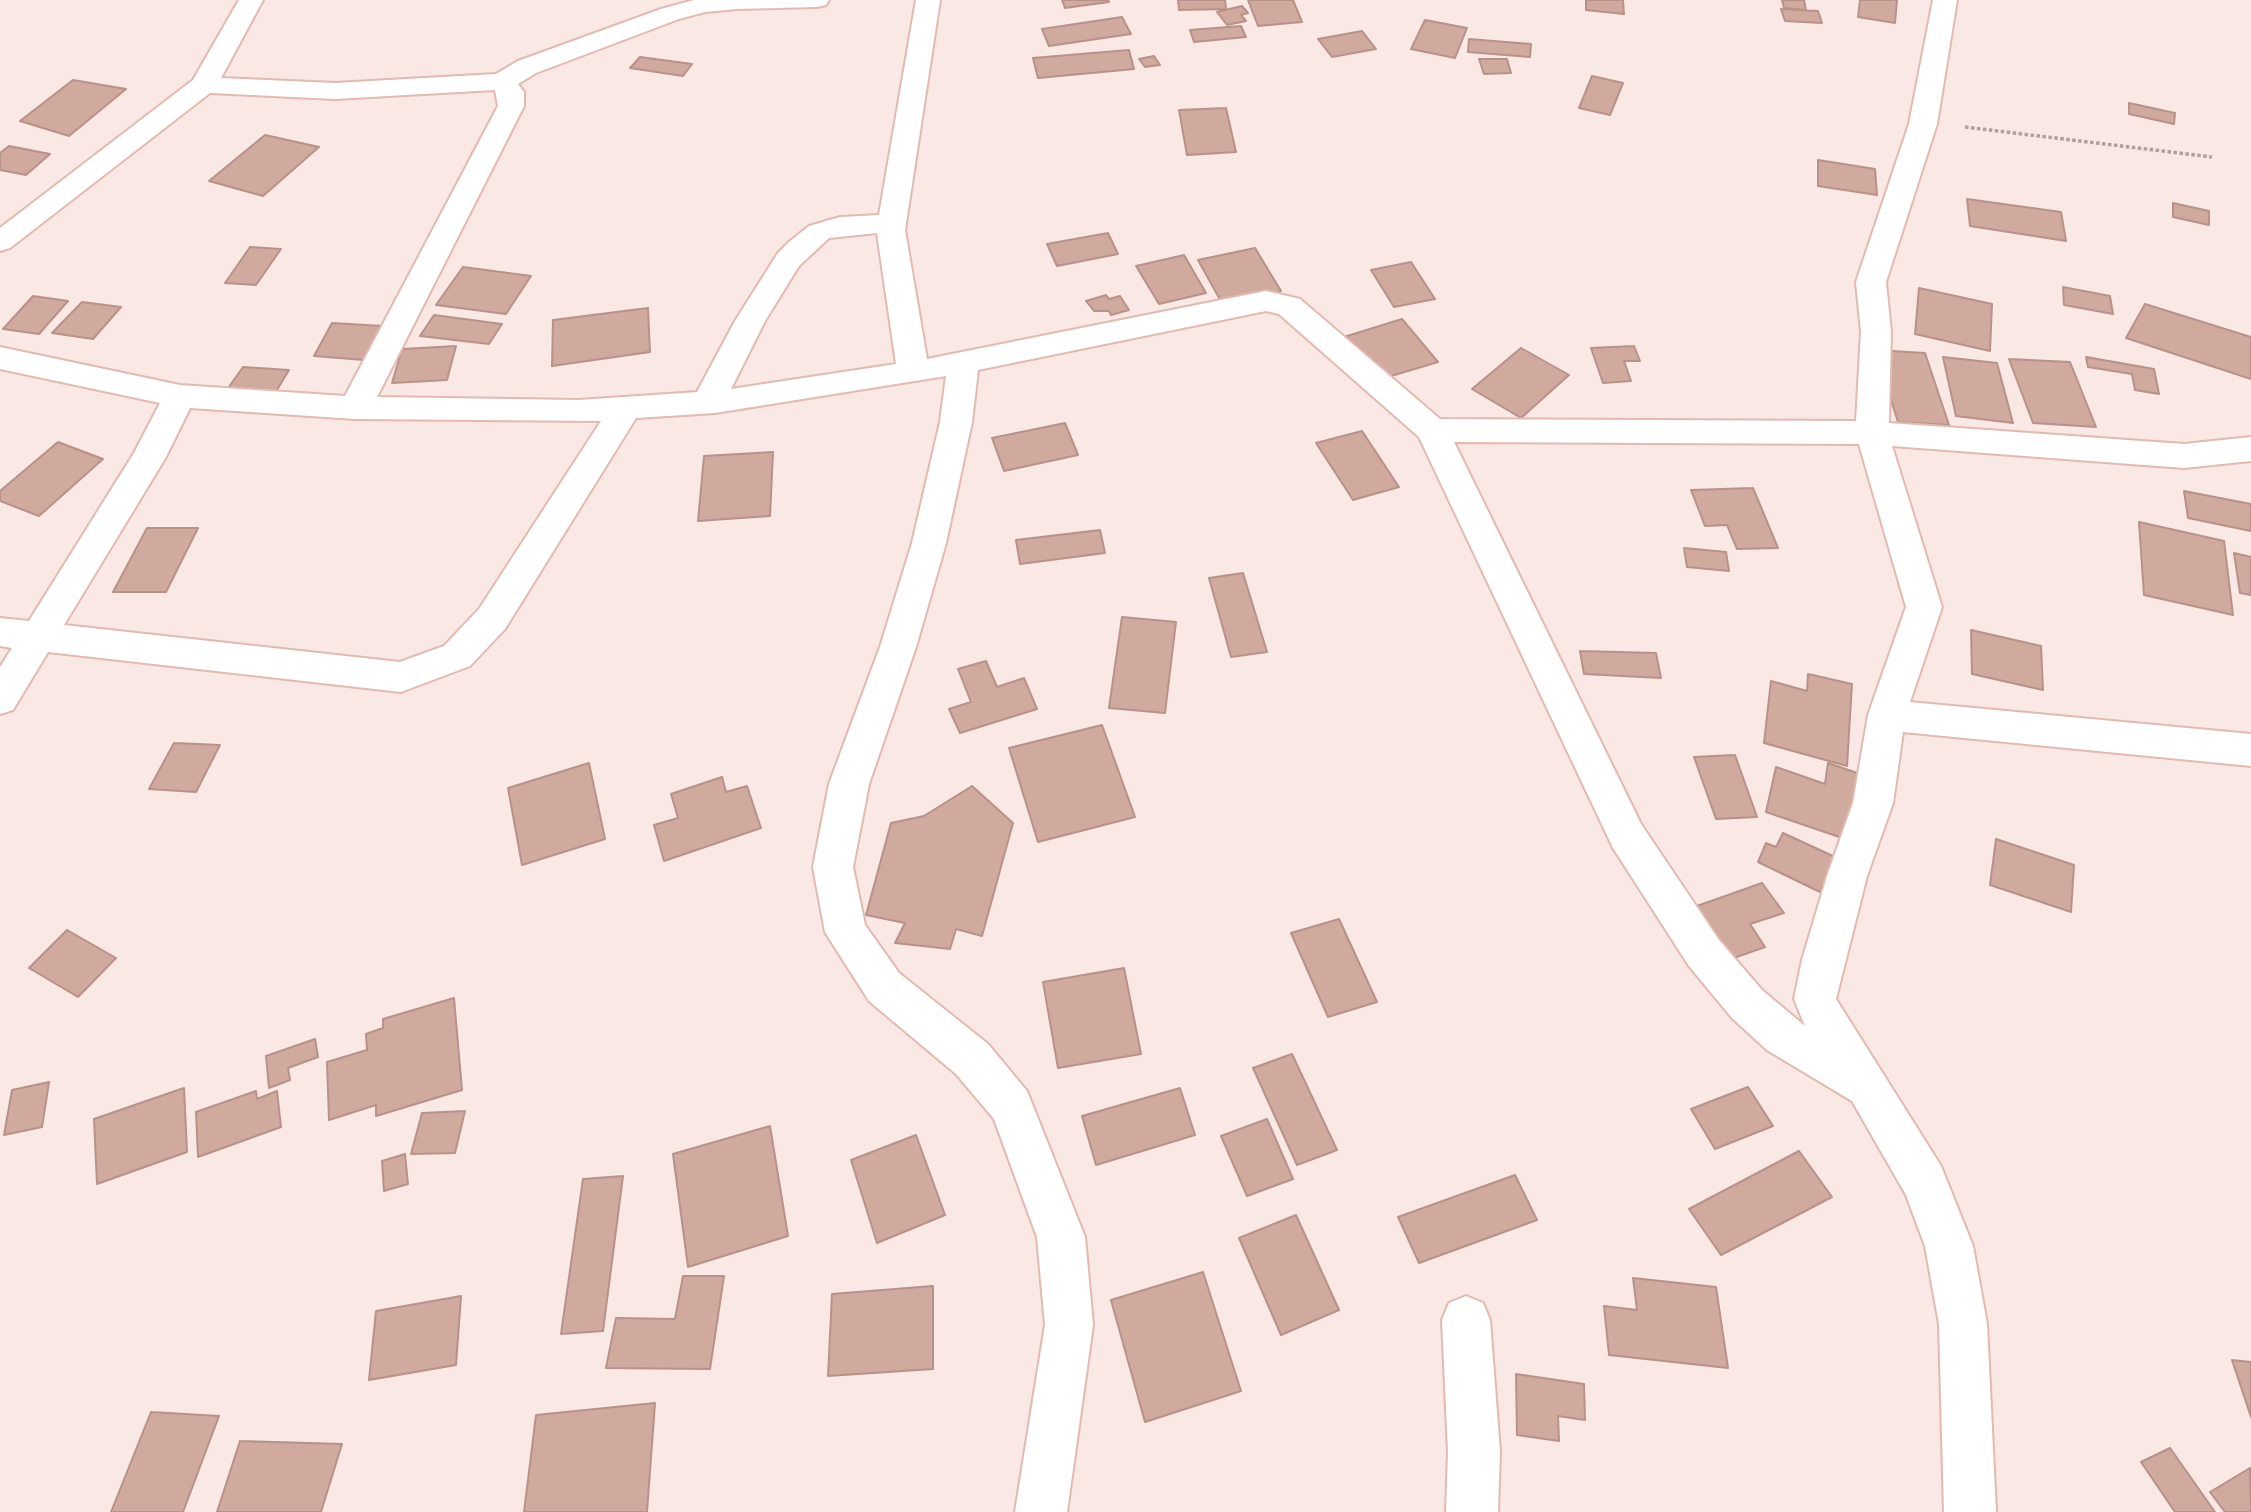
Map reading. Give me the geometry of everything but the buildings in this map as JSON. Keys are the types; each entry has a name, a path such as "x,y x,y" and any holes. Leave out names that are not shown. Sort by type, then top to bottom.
{"street":[{"path":"0,242 204,85 251,0"},
{"path":"204,85 335,91 502,82 527,67 634,25 704,5 817,0"},
{"path":"913,372 891,230 928,0"},
{"path":"1945,0 1923,124 1871,282 1876,332 1872,433 1924,607 1887,715 1873,803 1847,876 1815,999 1827,1027 1868,1086 1925,1182 1948,1246 1962,1324 1970,1512"},
{"path":"355,408 511,106 511,92 502,82"},
{"path":"708,402 750,321 788,260 799,249 819,232 840,226 892,223"},
{"path":"0,358 180,396 355,408 579,411 708,402 913,372 1266,301 1289,306 1432,430 1627,836 1696,941 1747,1004 1782,1036 1868,1086"},
{"path":"963,362 956,422 929,543 898,647 849,784 833,867 846,932 884,987 934,1024 972,1059 1011,1106 1061,1237 1069,1325 1041,1512"},
{"path":"0,699 149,457 180,396"},
{"path":"0,632 401,677 457,656 492,619 626,408"},
{"path":"1432,430 1872,433 2184,456 2251,449"},
{"path":"1887,715 2251,750"},
{"path":"1466,1320 1474,1452 1472,1512"}],"path":[{"path":"1923,124 2027,133 2213,158"}]}
